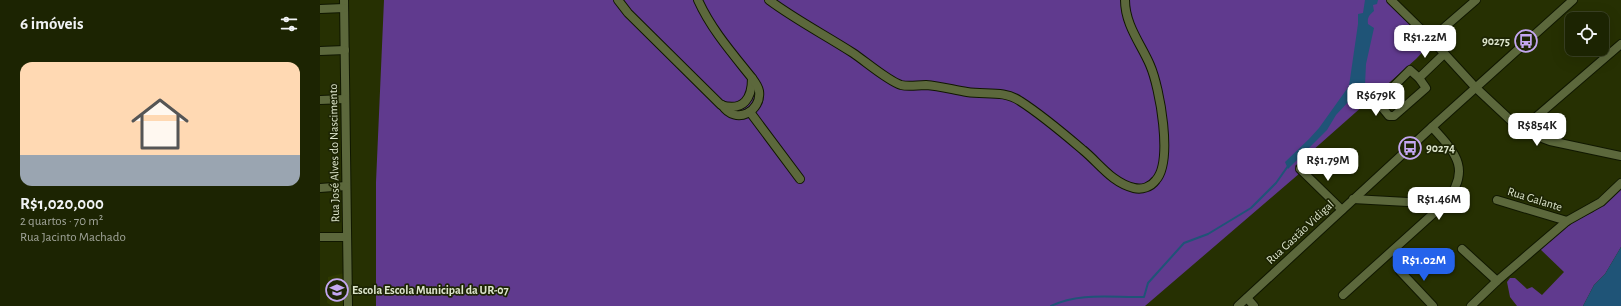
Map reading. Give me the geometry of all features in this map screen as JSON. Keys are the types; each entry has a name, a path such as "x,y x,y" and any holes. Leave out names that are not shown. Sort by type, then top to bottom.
{"street":[{"path":"618,0 628,13 729,113 734,116 741,116 750,112 758,103 759,92 752,78 714,30 698,0"},
{"path":"769,0 800,22 852,52 896,83 907,86 933,86 969,92 1003,94 1013,97 1085,150 1120,183 1134,188 1148,187 1157,179 1163,166 1164,133 1158,91 1150,65 1135,37 1128,19 1125,0"},
{"path":"1431,40 1476,0"},
{"name":"Rua Gastão Vidigal","path":"1238,306 1475,87 1574,0"},
{"path":"1393,1 1475,87 1521,130 1550,141 1620,157"},
{"path":"320,9 344,4"},
{"name":"Rua José Alves do Nascimento","path":"344,4 348,306"},
{"path":"1521,130 1621,44"},
{"path":"320,51 344,50"},
{"path":"1419,78 1444,54"},
{"path":"1408,71 1412,71 1419,78 1426,86 1425,88 1394,116 1389,116 1380,105 1380,99 1408,71"},
{"path":"722,105 732,107 743,103 748,99 752,90 752,78"},
{"path":"320,100 345,99"},
{"path":"750,112 800,179"},
{"path":"1342,295 1444,204 1458,183 1459,166 1454,153 1432,127"},
{"path":"1300,169 1342,210"},
{"path":"1471,306 1496,281 1567,221 1601,202 1621,183"},
{"path":"320,188 346,186"},
{"path":"1353,199 1444,204"},
{"name":"Rua Galante","path":"1497,200 1567,221"},
{"path":"320,237 347,237"},
{"path":"1462,250 1496,281"},
{"path":"1400,271 1433,306"},
{"path":"1247,298 1254,306"}],"shaded area":[{"path":"384,0 1391,0 1432,42 1416,59 1295,166 1300,173 1145,306 376,306 376,182"},
{"path":"1621,187 1621,247 1605,274 1594,285 1583,306 1517,306 1510,297 1507,282 1510,278 1515,278 1527,289 1532,287 1542,295 1564,272 1539,248 1568,224 1593,212"},
{"name":"Escola Escola Municipal da UR-07","path":"348,272 346,306 332,306 327,303 328,277"}],"water":[{"path":"1365,0 1378,0 1377,4 1373,5 1374,11 1368,18 1368,24 1374,28 1366,64 1365,85 1360,86 1358,94 1336,115 1327,130 1288,169 1285,162 1319,128 1349,86 1358,24 1358,14 1363,13"},
{"path":"1621,247 1621,306 1583,306 1594,285 1605,274"}],"waterway":[{"path":"1051,306 1085,297 1144,297 1148,283 1184,243 1208,234 1251,208 1276,183 1288,166"}],"place":[{"name":"90275","path":"1526,41"},
{"name":"90274","path":"1410,148"},
{"name":"Escola Escola Municipal da UR-07","path":"337,290"}]}
